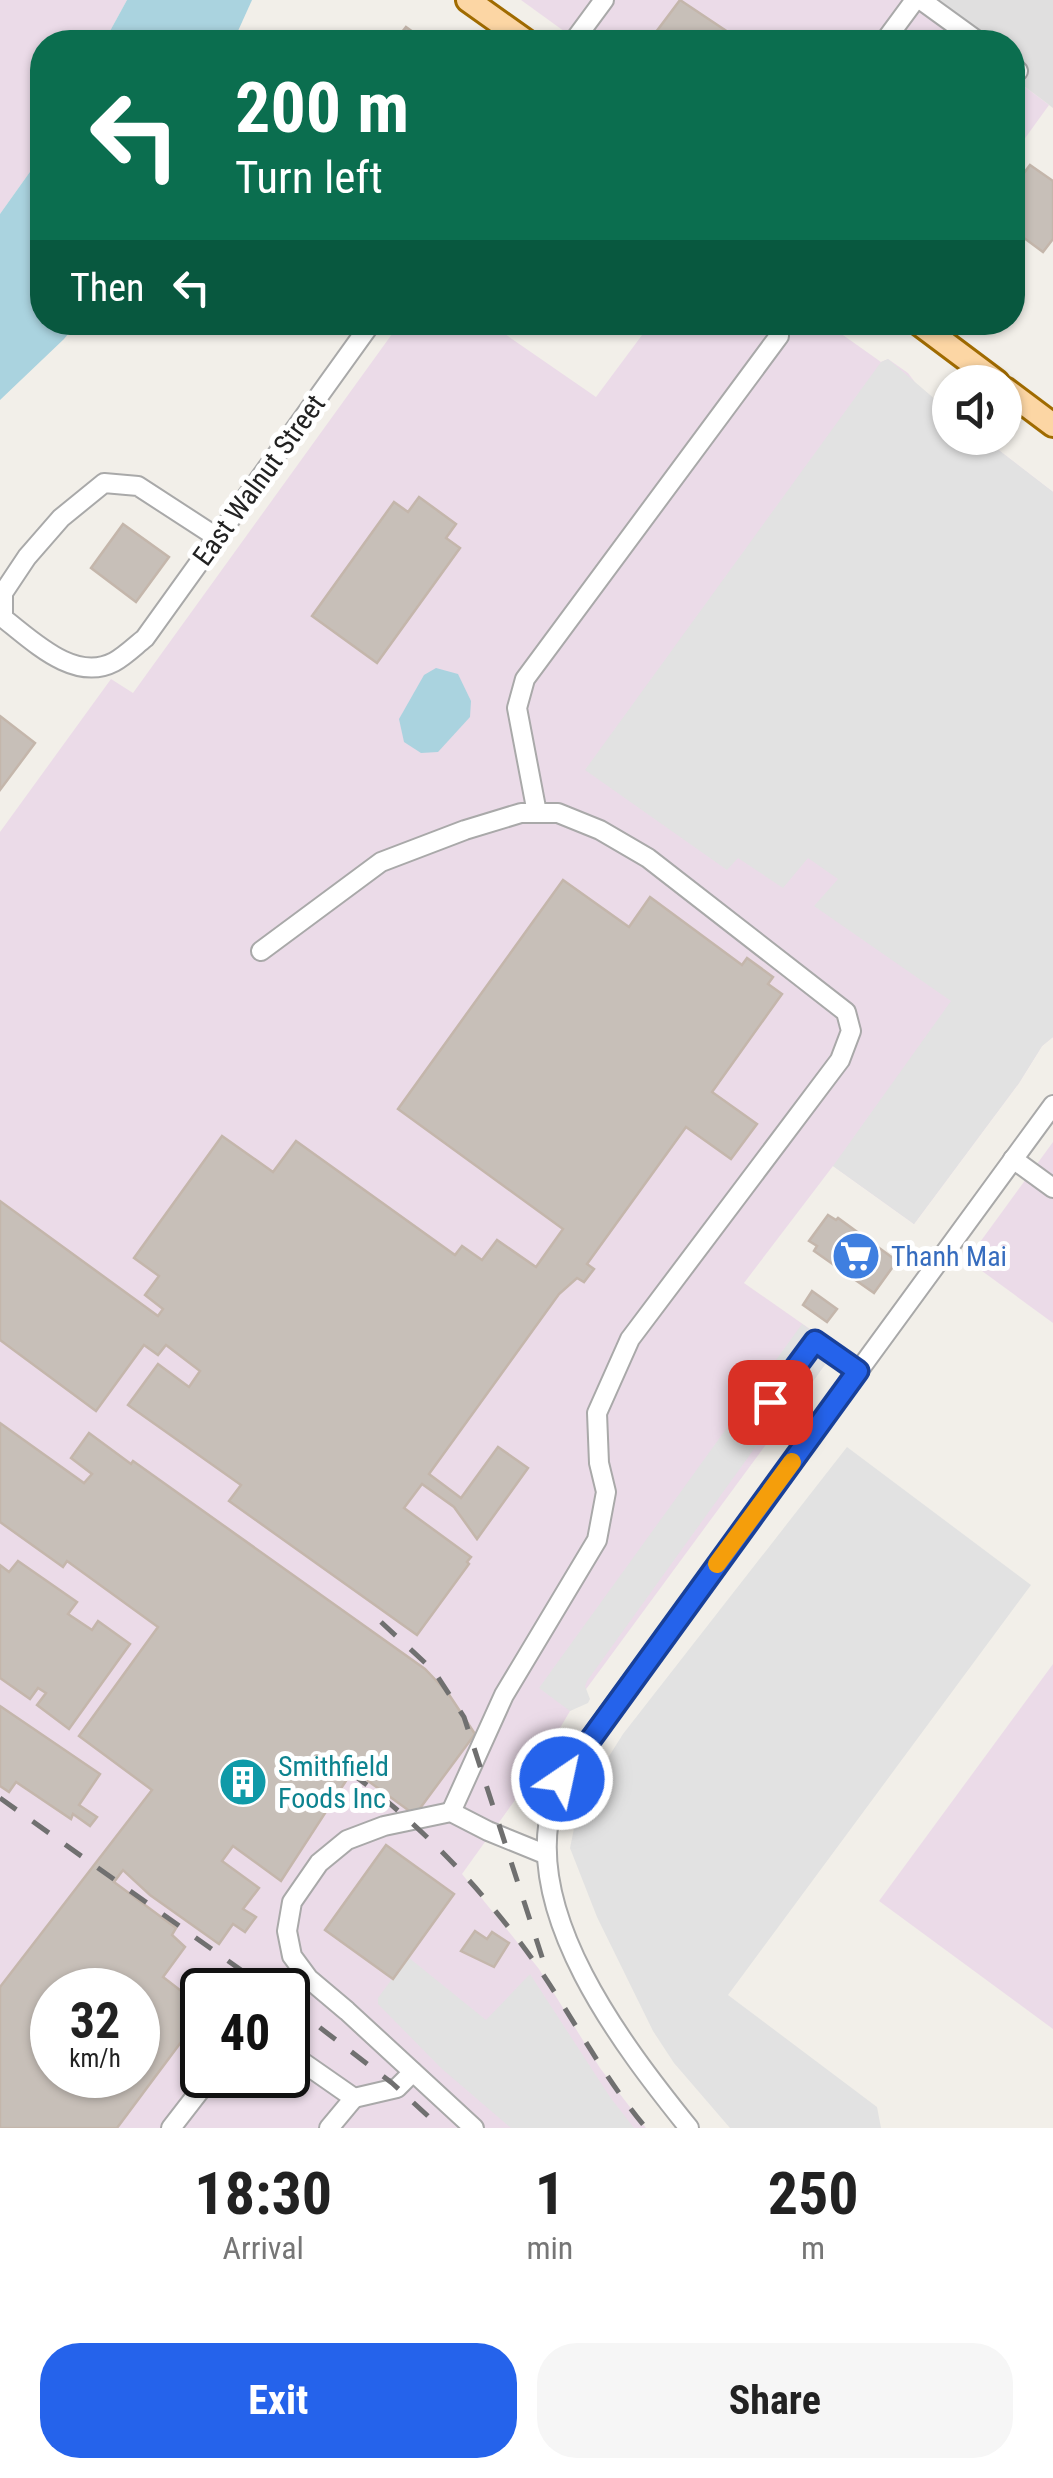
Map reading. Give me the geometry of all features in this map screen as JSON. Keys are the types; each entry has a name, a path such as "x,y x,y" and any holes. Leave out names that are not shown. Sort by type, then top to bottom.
{"main road":[{"path":"468,0 510,30"},
{"path":"935,335 974,365"},
{"path":"1022,402 1053,425"}],"street":[{"path":"582,30 604,0"},
{"path":"894,30 918,0 962,30"},
{"name":"East Walnut Street","path":"218,538 138,486 104,483 61,518 27,557 3,594 2,618 46,651 76,667 110,664 146,638 218,538 363,335"},
{"path":"538,813 517,708 525,679 779,336"},
{"path":"261,951 381,862 521,813 558,813 600,830 648,858 846,1012 851,1031 840,1060 817,1093 630,1339 598,1413 599,1462 606,1492 597,1540 504,1695 452,1812"},
{"path":"689,2128 622,2038 584,1978 563,1927 547,1855 554,1798 573,1762 1053,1104"},
{"path":"1014,1159 1053,1188"},
{"path":"770,1402 815,1341 858,1371"},
{"path":"474,2128 309,1980 292,1956 287,1931 292,1902 319,1863 347,1840 384,1826 452,1812 547,1855"},
{"path":"310,2067 354,2098"},
{"path":"329,2128 354,2098 397,2088 413,2072"},
{"path":"171,2128 194,2098"}],"shaded area":[{"path":"0,0 127,0 111,30 30,30 30,172 0,214"},
{"path":"521,0 904,0 946,30 562,30"},
{"path":"904,0 1053,0 1053,108 1025,87 1025,30 946,30"},
{"path":"1025,87 1049,105 1025,138"},
{"path":"391,335 506,335 596,397 642,335 843,335 881,362 888,359 908,373 932,398 932,455 1005,455 1053,492 1053,1037 1042,1046 914,1224 833,1166 744,1283 837,1348 570,1711 530,1779 462,1874 539,1969 600,2068 646,2128 0,2128 0,832 111,679 133,693"},
{"path":"888,359 932,397 932,455 1005,455 1053,492 1053,1037 1042,1046 914,1224 833,1166 951,1001 814,906 838,879 808,858 783,888 738,858 727,870 585,770 881,362"},
{"path":"1053,1142 1053,1323 967,1260"},
{"path":"802,1324 837,1348 780,1427 767,1431 587,1681 588,1703 570,1711 539,1688"},
{"path":"847,1447 1031,1585 728,1995 877,2107 881,2128 730,2128 674,2063 653,2031 597,1917 570,1848 579,1804 623,1734"},
{"path":"1053,1664 1053,2029 879,1901"},
{"path":"408,1957 486,2020 530,1974 634,2128 511,2128 441,2068 378,2004 378,1998"}],"water":[{"path":"127,0 252,0 238,30 111,30"},
{"path":"30,172 30,335 67,335 0,400 0,214"},
{"path":"436,668 458,674 471,701 470,717 438,752 421,753 404,742 399,719 424,675"}],"building":[{"path":"680,0 725,30 658,30"},
{"path":"1030,165 1053,181 1053,239 1043,252 1025,239 1025,172"},
{"path":"419,497 456,524 446,538 460,548 377,663 312,616 394,502 408,512"},
{"path":"123,524 169,557 136,602 91,568"},
{"path":"0,716 35,743 0,790"},
{"path":"563,880 629,927 650,897 742,965 747,958 773,977 768,984 782,994 712,1092 757,1124 731,1159 686,1127 587,1264 594,1269 584,1282 577,1278 559,1294 429,1474 461,1498 498,1447 528,1468 477,1539 454,1507 422,1484 404,1508 471,1557 417,1635 229,1501 241,1485 128,1405 158,1364 189,1387 200,1371 166,1345 158,1355 144,1345 96,1411 0,1340 0,1201 158,1316 163,1309 145,1295 159,1276 134,1258 222,1136 273,1172 296,1141 455,1255 462,1246 482,1260 497,1240 536,1267 563,1229 398,1109"},
{"name":"Thanh Mai","path":"828,1215 838,1218 897,1261 874,1293 814,1251 817,1246 809,1241"},
{"path":"812,1291 837,1309 827,1322 803,1305"},
{"name":"Smithfield Foods Inc","path":"0,1423 84,1483 92,1474 71,1458 89,1433 131,1464 133,1461 425,1669 448,1693 475,1734 415,1815 353,1770 281,1881 233,1846 222,1861 259,1888 243,1909 256,1917 245,1932 233,1924 219,1944 150,1895 123,1870 114,1882 176,1928 172,1935 185,1947 163,1977 180,1990 180,2044 160,2070 160,1968 30,1968 30,2098 139,2098 117,2128 0,2128 0,1987 152,1790 79,1736 158,1627 67,1561 63,1567 0,1522"},
{"path":"18,1561 77,1602 68,1614 92,1630 98,1621 130,1644 69,1729 37,1705 46,1693 38,1688 30,1699 0,1678 0,1565 9,1572"},
{"path":"0,1706 100,1774 79,1805 97,1817 90,1826 73,1814 71,1819 16,1782 9,1792 0,1786"},
{"path":"386,1845 454,1894 393,1979 325,1930"},
{"path":"475,1931 487,1939 492,1932 509,1943 494,1967 461,1951"}],"railway":[{"path":"381,1622 434,1671 464,1717 543,1960"},
{"path":"351,1773 428,1838 497,1913 646,2128"},
{"path":"0,1798 238,1968"},
{"path":"310,2020 392,2083 441,2128"}],"slow traffic":[{"path":"717,1564 792,1462"}],"place":[{"name":"Thanh Mai","path":"856,1256"},
{"name":"Smithfield Foods Inc","path":"243,1782"}],"route":[{"path":"562,1779 858,1371 815,1341 770,1402"}]}
